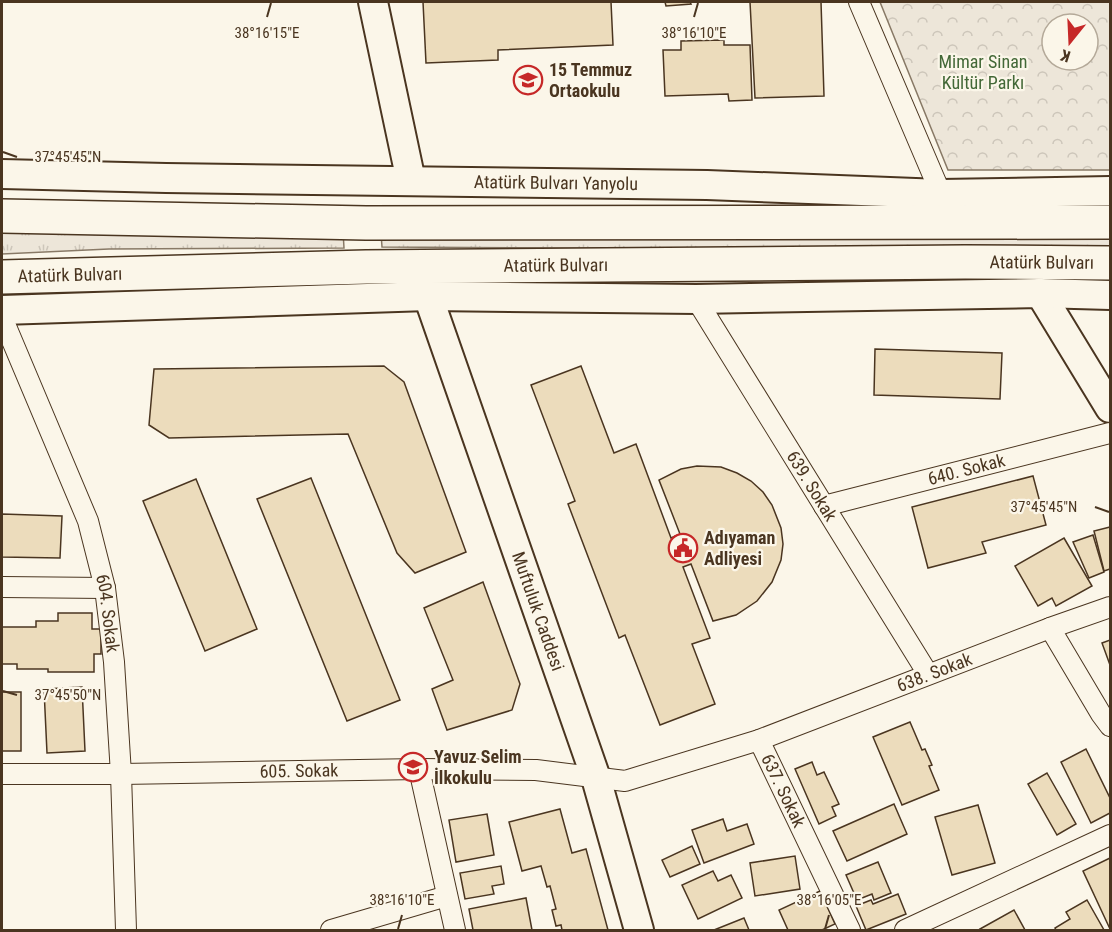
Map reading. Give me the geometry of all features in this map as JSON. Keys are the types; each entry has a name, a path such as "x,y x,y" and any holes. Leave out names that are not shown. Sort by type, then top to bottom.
{"highway":[{"path":"2,216 366,223 1110,222"},
{"name":"Atatürk Bulvarı","path":"2,278 366,267 952,262 1110,263"}],"street":[{"path":"373,2 411,181"},
{"path":"859,2 941,194"},
{"name":"Atatürk Bulvarı Yanyolu","path":"2,174 707,185 941,194 1110,191"},
{"path":"1040,293 1110,408"},
{"path":"2,310 428,296 696,299 1040,293 1110,295"},
{"name":"Muftuluk Caddesi","path":"428,296 596,778 639,930"},
{"name":"639. Sokak","path":"696,299 928,674"},
{"name":"604. Sokak","path":"2,317 88,521 105,588 114,662 121,774 126,930"},
{"name":"640. Sokak","path":"824,506 1110,433"},
{"path":"2,587 105,588"},
{"name":"638. Sokak","path":"759,740 928,674 1110,607"},
{"path":"1050,628 1110,726"},
{"name":"637. Sokak","path":"596,778 625,782 759,740 850,930"},
{"path":"419,769 455,930"},
{"name":"605. Sokak","path":"2,774 419,769 536,770 596,778"},
{"path":"905,930 1110,835"},
{"path":"330,930 447,896"}],"green space":[{"name":"Mimar Sinan Kültür Parkı","path":"880,2 1110,2 1110,170 948,170"},
{"path":"2,226 343,231 344,248 109,249 2,254"},
{"path":"381,233 1110,237 1110,251 382,247"}],"building":[{"path":"423,2 611,2 613,45 498,50 498,60 426,63"},
{"path":"665,2 690,2 691,4 666,6"},
{"path":"750,2 821,2 824,96 755,98"},
{"path":"724,40 724,45 750,45 752,100 729,101 728,94 665,96 663,50 681,50 681,41"},
{"path":"875,349 1002,353 1000,399 874,395"},
{"path":"384,366 404,382 466,552 415,573 397,553 348,434 169,438 149,425 154,369"},
{"name":"Adıyaman Adliyesi","path":"581,366 614,453 636,444 671,538 680,534 659,480 681,469 697,466 721,467 751,481 772,505 781,528 783,544 781,560 772,582 757,601 736,615 713,621 691,564 683,567 710,638 692,644 715,704 660,725 625,635 619,638 568,504 575,501 531,385"},
{"path":"1033,476 1046,525 982,542 986,553 928,568 912,507"},
{"path":"311,478 400,700 347,721 257,499"},
{"path":"196,479 257,629 205,651 143,501"},
{"path":"2,514 62,516 60,558 2,557"},
{"path":"1110,527 1110,569 1104,571 1094,531"},
{"path":"1093,535 1104,572 1089,578 1073,542"},
{"path":"1064,538 1092,586 1056,606 1052,598 1038,606 1015,566"},
{"path":"483,582 520,684 512,710 447,730 432,689 453,680 424,608"},
{"path":"58,613 92,613 92,629 101,629 101,654 94,654 94,672 48,672 48,669 17,669 17,664 2,664 2,627 36,627 36,621 58,621"},
{"path":"1110,640 1110,665 1102,643"},
{"path":"82,687 85,751 47,753 44,689"},
{"path":"2,692 21,692 21,751 2,751"},
{"path":"910,722 922,750 925,749 932,765 929,766 939,790 902,805 873,737"},
{"path":"1086,749 1110,798 1110,813 1091,823 1061,762"},
{"path":"812,762 817,775 824,772 839,804 832,807 836,816 819,824 795,769"},
{"path":"1047,773 1076,824 1057,835 1028,784"},
{"path":"894,804 907,834 847,861 833,831"},
{"path":"978,805 995,863 952,875 935,817"},
{"path":"560,809 572,853 586,849 608,930 562,930 561,925 556,926 552,910 556,909 550,886 547,887 541,866 522,871 509,822"},
{"path":"487,814 494,855 456,862 449,820"},
{"path":"723,819 727,831 747,824 754,844 704,863 692,830"},
{"path":"692,846 700,864 670,877 662,860"},
{"path":"795,856 800,889 755,896 750,863"},
{"path":"1110,858 1110,929 1083,871"},
{"path":"878,862 891,893 874,900 872,894 857,900 846,875"},
{"path":"501,866 504,884 492,886 494,894 465,899 460,873"},
{"path":"713,871 718,881 731,875 742,898 698,919 682,885"},
{"path":"820,891 835,924 822,930 788,930 779,910"},
{"path":"898,894 906,914 866,930 856,906 871,900 873,904"},
{"path":"526,898 532,930 473,930 469,909"},
{"path":"1087,900 1104,930 1056,930 1055,928 1070,919 1066,912"},
{"path":"1014,910 1025,930 980,929"},
{"path":"744,918 749,930 714,930"}],"place":[{"name":"15 Temmuz Ortaokulu","path":"528,80"},
{"name":"Adıyaman Adliyesi","path":"683,548"},
{"name":"Yavuz Selim İlkokulu","path":"413,767"}]}
